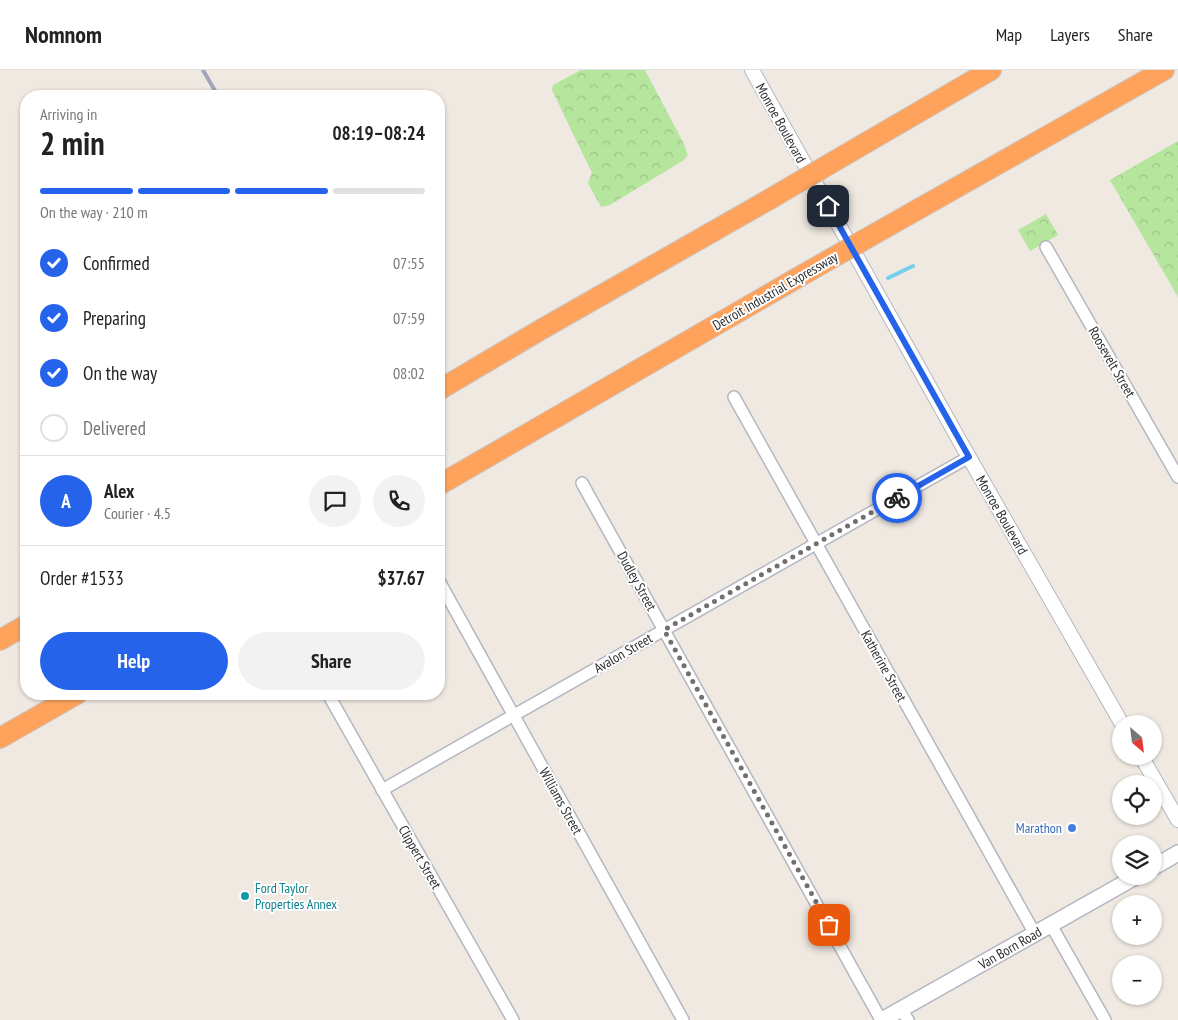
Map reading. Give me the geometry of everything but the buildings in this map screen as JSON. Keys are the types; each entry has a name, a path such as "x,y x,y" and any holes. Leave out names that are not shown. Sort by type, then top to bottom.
{"highway":[{"path":"445,386 992,70"},
{"name":"Detroit Industrial Expressway","path":"445,482 884,228 1164,70"},
{"path":"0,640 20,628"},
{"path":"0,738 67,700"}],"main road":[{"path":"1162,862 1178,853"},
{"name":"Van Born Road","path":"882,1020 904,1015 1035,934 1121,885"}],"street":[{"name":"Monroe Boulevard","path":"752,70 969,457 1117,715"},
{"name":"Roosevelt Street","path":"1046,247 1178,477"},
{"name":"Katherine Street","path":"734,397 1035,934"},
{"name":"Avalon Street","path":"382,790 969,457"},
{"name":"Dudley Street","path":"582,483 882,1020"},
{"name":"Williams Street","path":"445,592 683,1020"},
{"name":"Clippert Street","path":"331,700 513,1020"},
{"path":"1146,765 1178,820"},
{"path":"1051,925 1105,1020"}],"green space":[{"path":"581,70 645,70 688,155 684,160 610,205 601,207 588,183 592,173 552,90 553,85"},
{"path":"1178,141 1178,297 1110,180"},
{"path":"1046,214 1058,235 1030,251 1018,230"}],"waterway":[{"path":"888,278 913,266"}],"railway":[{"path":"203,70 215,90"}],"way so far":[{"path":"829,925 664,630 897,498"}],"place":[{"name":"Marathon","path":"1072,828"},
{"name":"Ford Taylor Properties Annex","path":"245,896"}],"route":[{"path":"828,206 969,457 897,498"}]}
